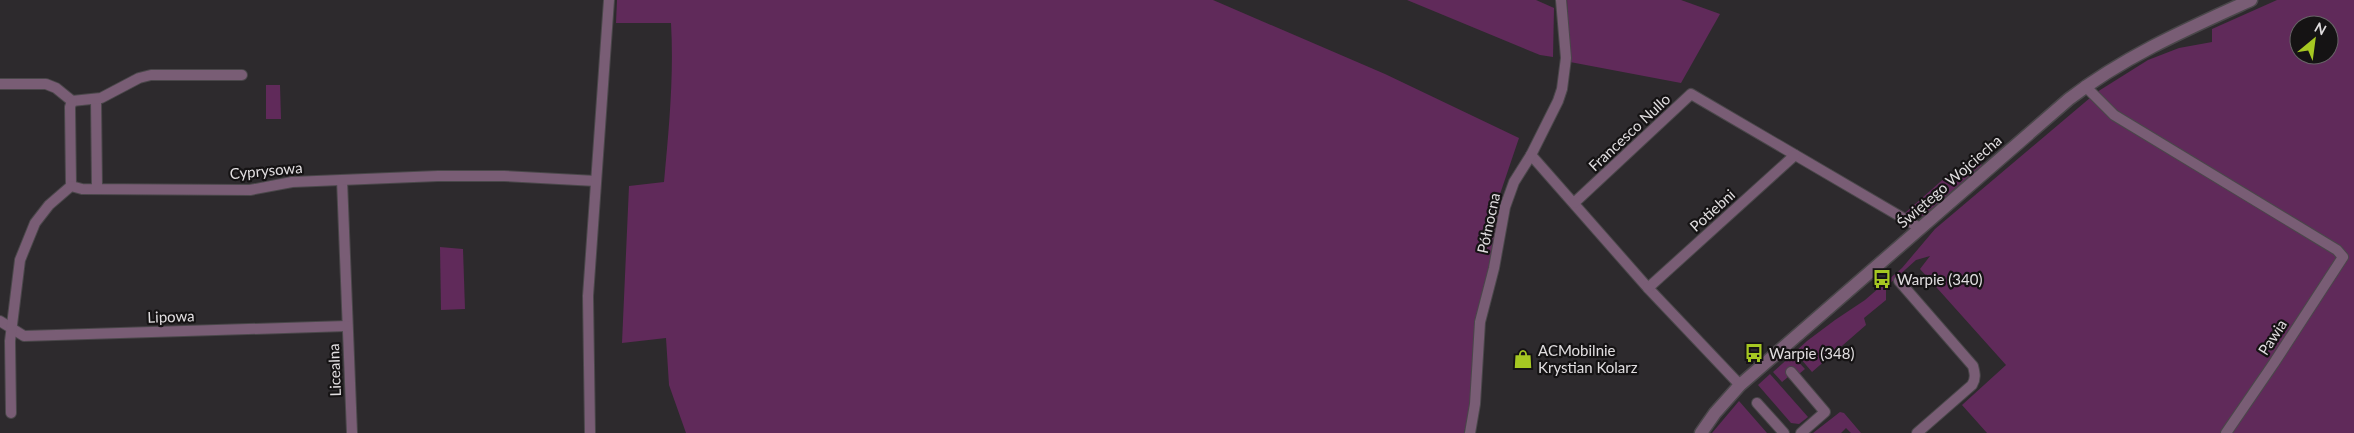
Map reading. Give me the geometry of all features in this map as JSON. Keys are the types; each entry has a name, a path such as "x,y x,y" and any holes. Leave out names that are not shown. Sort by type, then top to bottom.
{"street":[{"path":"590,433 588,296 610,0"},
{"name":"Północna","path":"1470,433 1480,322 1494,268 1505,207 1514,182 1531,155 1558,102 1562,88 1566,58 1561,0"},
{"name":"Świętego Wojciecha","path":"1702,433 1715,413 1740,386 2085,86 2149,47 2251,0"},
{"path":"0,84 46,84 56,88 72,101 101,98 139,78 151,75 242,75"},
{"name":"Pawia","path":"2085,86 2114,115 2337,250 2342,257 2274,363 2226,433"},
{"name":"Francesco Nullo","path":"1574,203 1691,94 1920,228"},
{"path":"96,99 97,188"},
{"path":"11,413 10,341 18,270 25,244 42,214 70,186 70,108 72,101"},
{"path":"1531,155 1648,288 1740,386"},
{"name":"Potiebni","path":"1648,288 1795,155"},
{"name":"Cyprysowa","path":"70,186 250,190 292,182 447,176 504,176 596,181"},
{"name":"Licealna","path":"342,180 352,433"},
{"path":"1899,281 1973,366 1975,372 1972,385 1917,433"},
{"name":"Lipowa","path":"0,321 24,336 348,326"},
{"path":"1791,372 1825,412 1801,433"},
{"path":"1757,403 1784,433"}],"shaded area":[{"path":"617,0 1213,0 1385,74 1519,138 1498,200 1500,216 1472,374 1469,413 1464,433 686,433 669,385 666,338 622,343 629,186 664,182 671,82 671,23 616,23"},
{"path":"1407,0 1536,0 1554,8 1553,57 1540,55"},
{"path":"1567,0 1681,0 1720,14 1681,83 1570,62"},
{"path":"2277,0 2354,0 2354,433 1987,433 1962,405 2006,365 1920,269 1930,256 1916,260 1886,287 1886,300 1864,318 1866,325 1812,372 1795,352 1835,320 1865,300 1902,268 1935,229 2097,92 2148,60 2179,48 2212,42 2212,29"},
{"path":"266,85 280,85 281,119 266,119"},
{"path":"1977,161 1982,165 1923,216 1916,217 1905,213 1948,175 1955,180"},
{"path":"440,247 463,249 465,309 441,310"},
{"path":"1792,355 1805,369 1799,374 1787,375 1788,377 1782,382 1773,372"},
{"path":"1770,374 1808,417 1799,424 1791,423 1758,385"},
{"path":"1739,401 1767,433 1712,433"},
{"path":"1840,412 1844,413 1861,433 1851,433 1846,428 1841,433 1813,433"}],"place":[{"name":"Warpie (340)","path":"1882,279"},
{"name":"Warpie (348)","path":"1754,353"},
{"name":"ACMobilnie Krystian Kolarz","path":"1523,359"}]}
